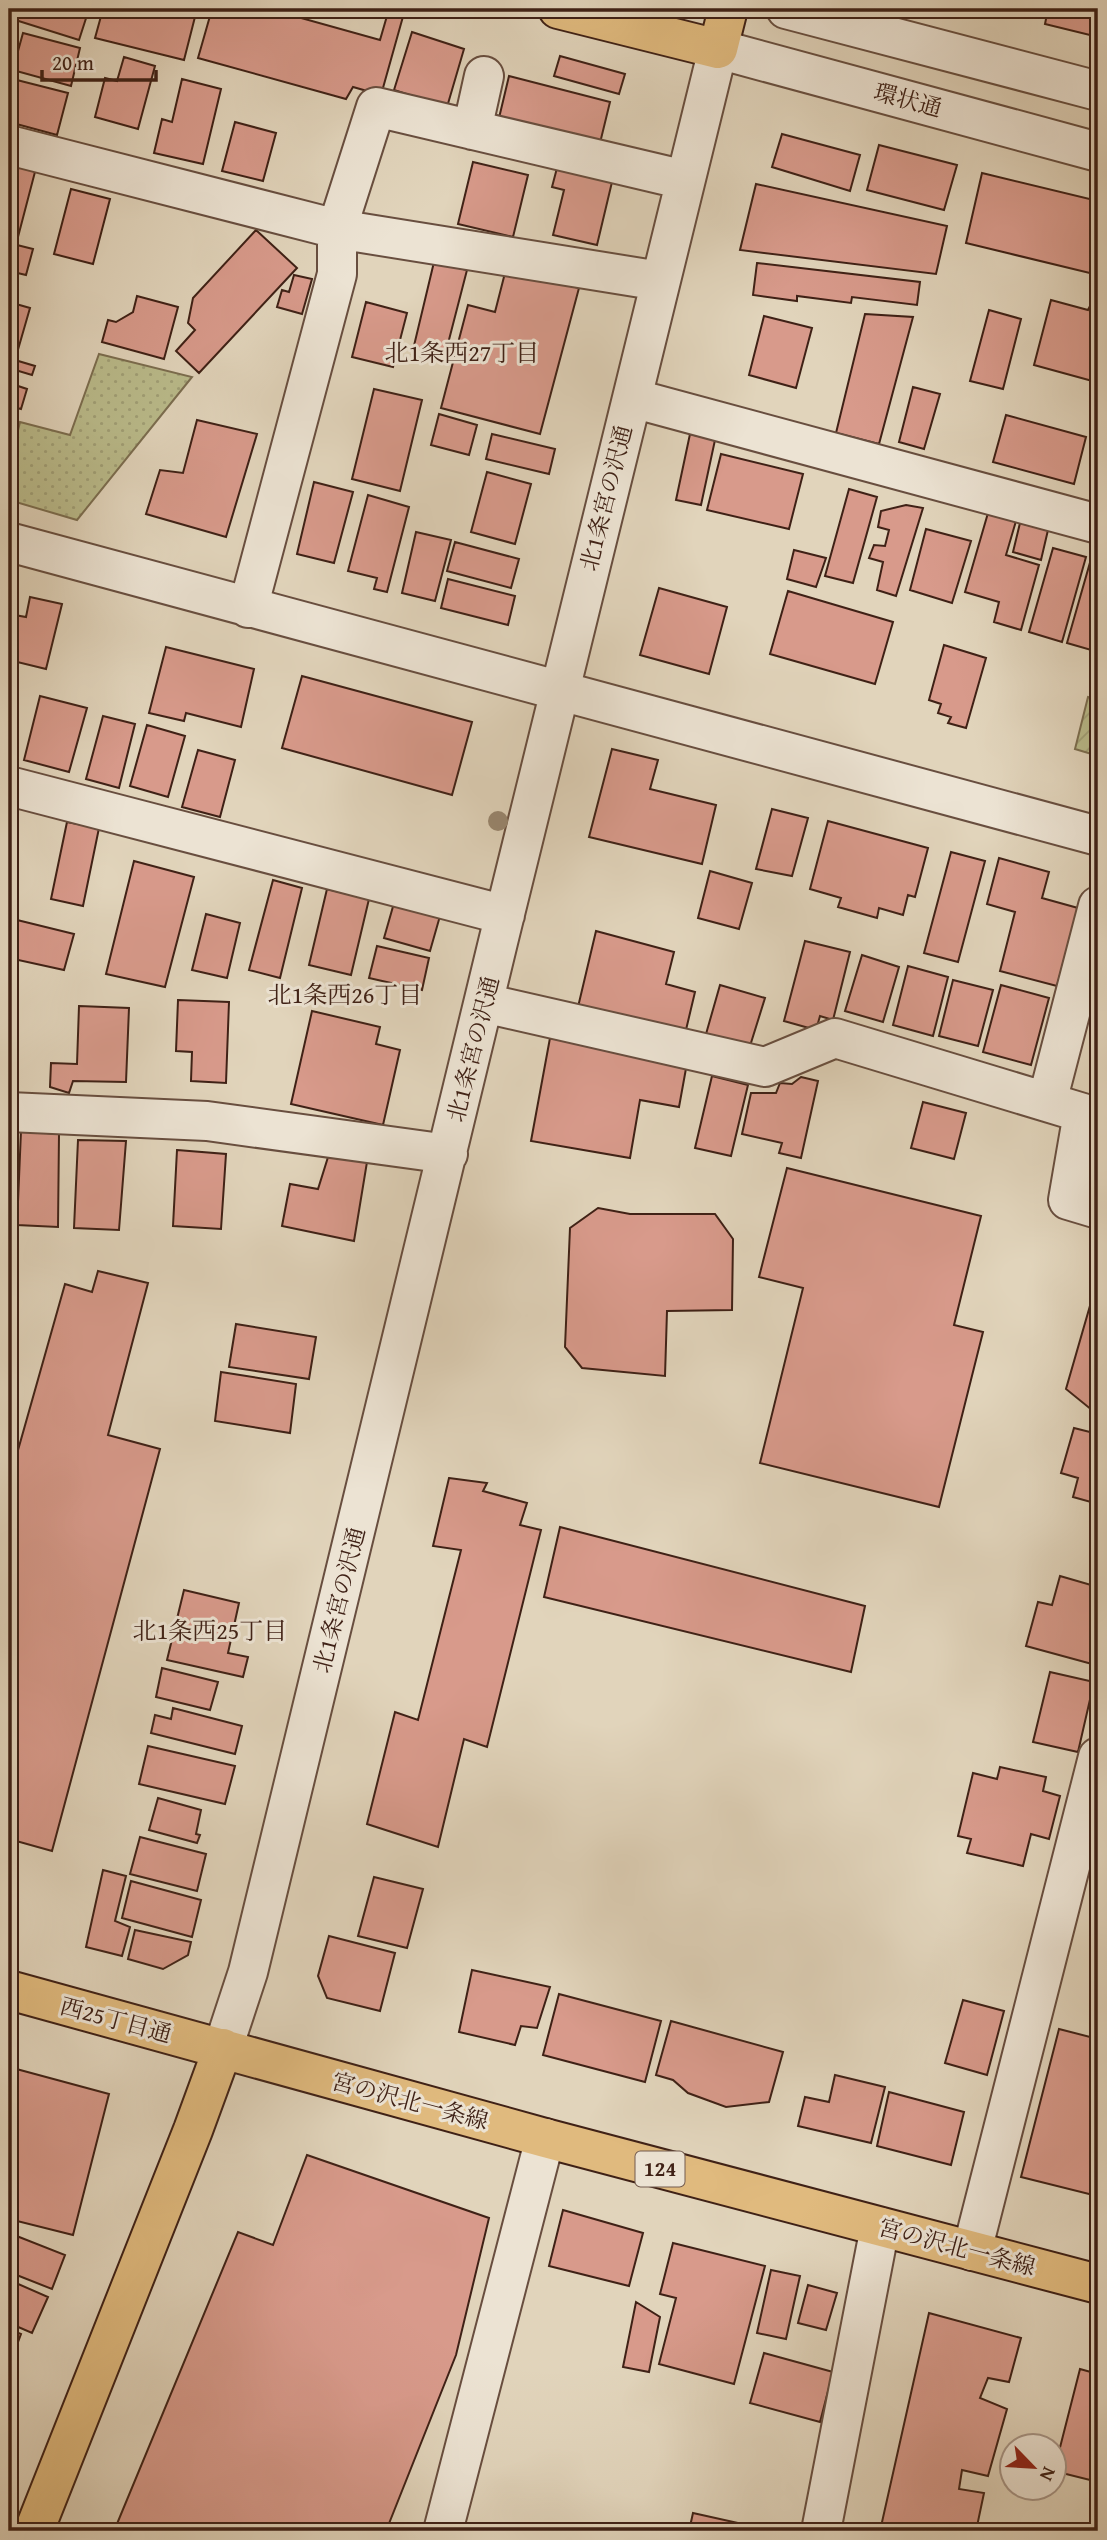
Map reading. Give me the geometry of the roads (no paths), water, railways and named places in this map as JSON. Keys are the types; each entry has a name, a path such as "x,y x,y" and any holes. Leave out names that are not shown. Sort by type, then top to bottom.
{"main road":[{"path":"558,9 718,49 728,9"},
{"name":"西25丁目通","path":"9,1990 223,2048"},
{"path":"34,2531 223,2048"},
{"name":"宮の沢北一条線","path":"223,2048 545,2138 1098,2284"}],"street":[{"path":"786,9 1098,91"},
{"name":"環状通","path":"718,49 1098,152"},
{"name":"北1条宮の沢通","path":"223,2048 248,1972 558,691 718,49"},
{"path":"471,130 484,76"},
{"path":"248,607 337,274 337,229 376,107 685,180"},
{"path":"9,145 337,229 660,281"},
{"path":"632,398 1098,524"},
{"path":"9,542 1098,836"},
{"path":"9,786 505,915"},
{"path":"1047,1101 1098,906"},
{"path":"484,1003 765,1067 835,1038 1083,1113 1068,1200 1098,1209"},
{"path":"9,1112 207,1121 448,1154"},
{"path":"972,2251 1098,1757"},
{"path":"443,2531 545,2138"},
{"path":"821,2531 880,2227"}],"district":[{"name":"北1条西27丁目","path":"462,353"},
{"name":"北1条西26丁目","path":"345,995"},
{"name":"北1条西25丁目","path":"210,1631"}]}
